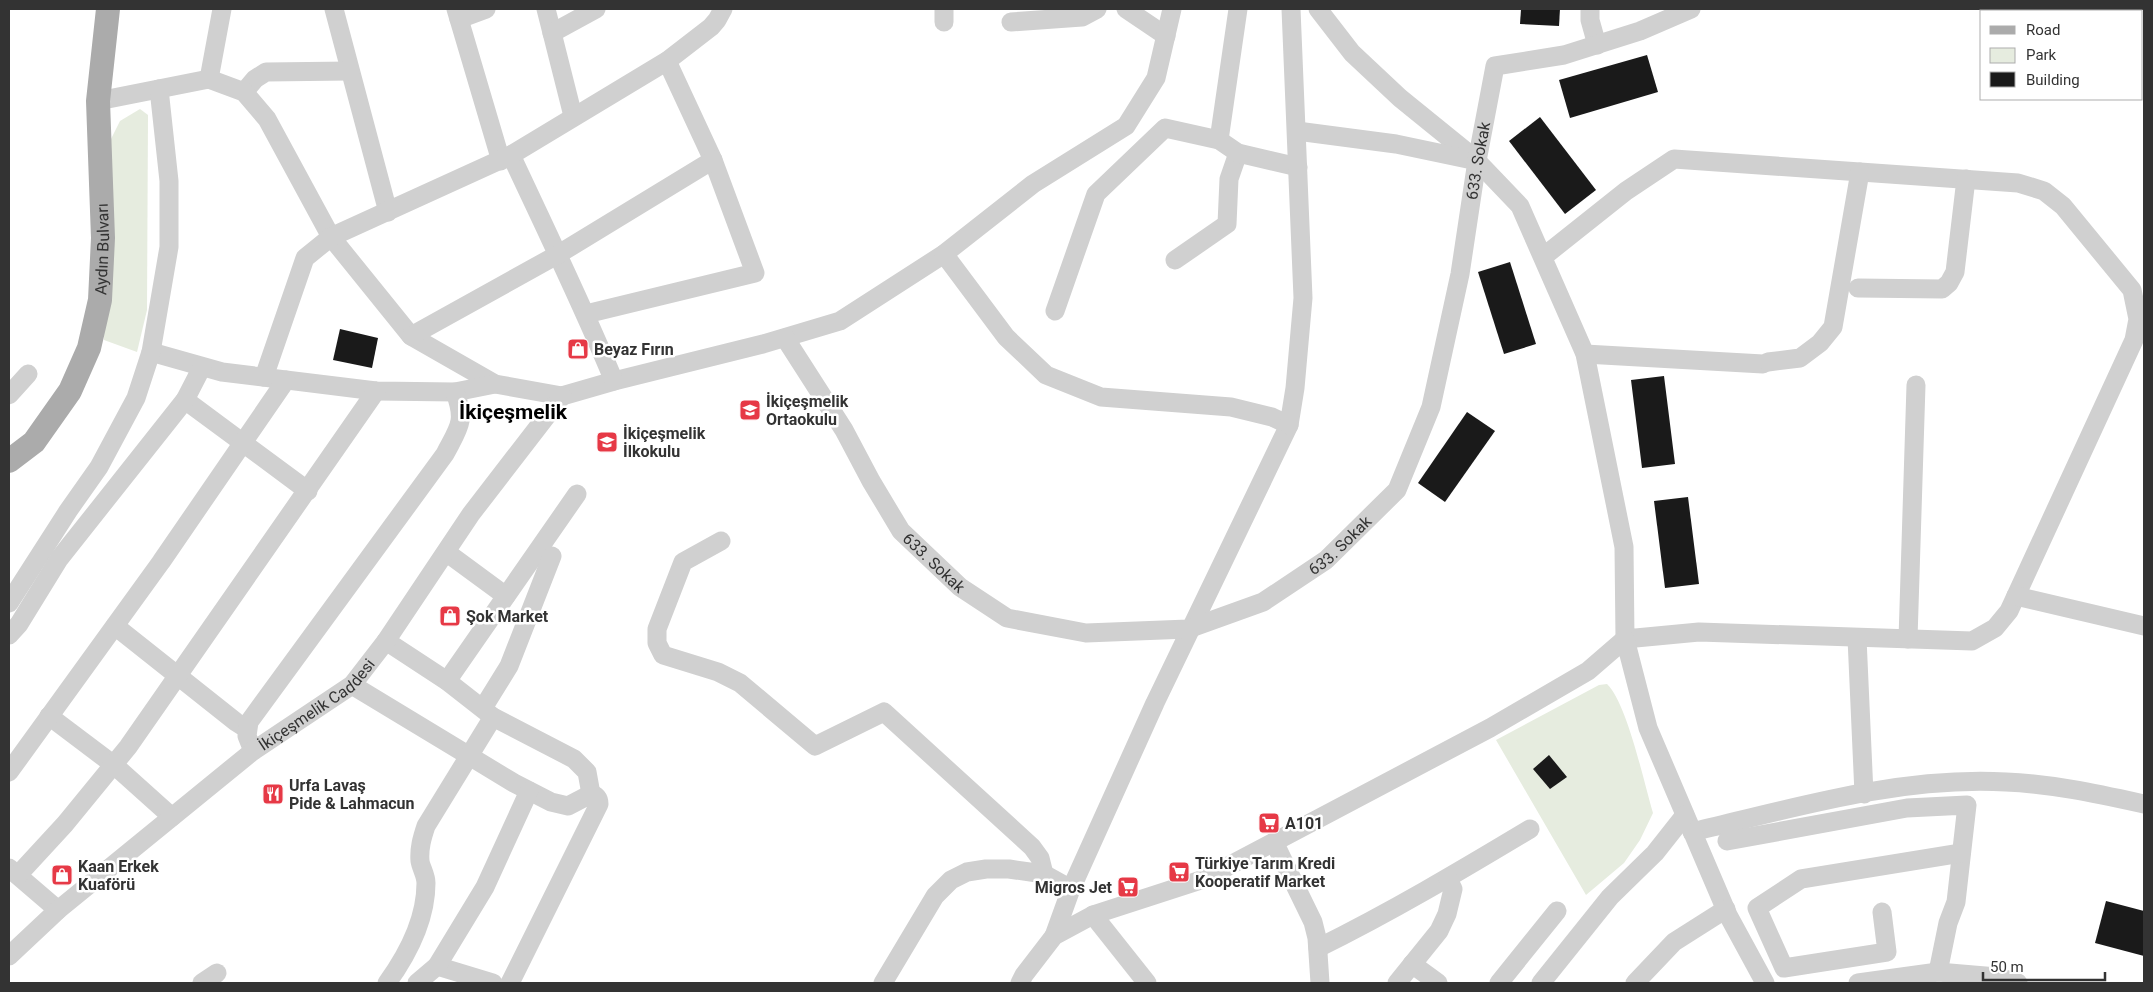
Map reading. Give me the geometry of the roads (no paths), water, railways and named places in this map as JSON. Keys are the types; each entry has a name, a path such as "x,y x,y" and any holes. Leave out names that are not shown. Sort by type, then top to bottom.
{"main road":[{"name":"Aydın Bulvarı","path":"9,461 34,442 70,391 90,348 100,300 103,238 98,100 108,9"}],"street":[{"path":"208,79 222,9"},
{"path":"334,9 388,212"},
{"path":"486,9 457,14 506,158 557,254 586,314 614,381"},
{"path":"546,9 573,116"},
{"path":"552,33 596,9"},
{"path":"264,377 305,258 330,237 506,158 667,60 711,27 723,9"},
{"path":"1011,22 1082,17 1097,9"},
{"path":"1126,9 1166,36"},
{"path":"98,100 208,79 244,92 268,120 330,237 411,336 494,384 562,396 840,322 944,254 1033,184 1126,126 1156,78 1172,9"},
{"path":"1219,140 1238,9"},
{"path":"1020,983 1054,936 1071,889 1188,629 1289,426 1296,388 1303,298 1292,9"},
{"path":"1318,9 1352,53 1400,98 1477,161 1520,206 1584,354 1624,547 1625,639 1648,728 1726,909 1765,983"},
{"path":"1590,9 1590,20 1597,45"},
{"name":"633. Sokak","path":"785,338 844,430 871,481 901,531 960,587 1007,618 1086,633 1188,629 1263,602 1326,560 1397,490 1431,407 1460,274 1477,161 1496,66 1564,55 1640,31 1691,9"},
{"path":"586,314 755,272 713,160 667,60"},
{"path":"244,92 255,79 266,72 350,71"},
{"path":"9,603 68,511 99,467 136,398 152,352 169,247 169,181 159,89"},
{"path":"1055,311 1096,194 1164,128 1219,140 1238,153 1298,167"},
{"path":"1296,131 1396,144 1477,161"},
{"path":"1175,260 1227,224 1229,179 1238,153"},
{"path":"1054,936 1093,914 1204,879 1490,728 1588,671 1625,639 1699,632 1972,642 1995,628 2009,611 2134,340 2138,319 2132,290 2063,206 2044,191 2018,182 1674,159 1626,191 1543,257"},
{"path":"411,336 557,254 713,160"},
{"path":"1584,354 1765,363 1800,358 1820,343 1833,327 1860,172"},
{"path":"1858,288 1942,289 1949,284 1955,272 1966,179"},
{"path":"944,254 1006,337 1046,375 1101,397 1231,408 1272,417 1289,426"},
{"path":"152,352 222,372 376,391 455,392 494,384"},
{"path":"9,636 19,624 59,559 185,400 202,366"},
{"path":"9,395 28,374"},
{"path":"9,772 161,562 286,380"},
{"path":"1908,639 1916,385"},
{"path":"58,910 13,871 65,824 114,765 179,675 376,391"},
{"path":"253,751 248,742 247,729 249,722 445,454 461,424 461,409 455,392"},
{"name":"İkiçeşmelik Caddesi","path":"9,956 58,910 253,751 352,685 386,641 471,514 562,396"},
{"path":"185,400 308,490"},
{"path":"447,681 577,494"},
{"path":"721,541 683,562 657,629 657,643 662,654 718,672 740,683 816,746 884,712 1032,846 1040,858 1044,874"},
{"path":"446,552 506,596"},
{"path":"387,983 402,962 425,906 426,880 420,861 420,843 426,826 470,756 509,666 552,556"},
{"path":"2016,596 2144,626"},
{"path":"115,626 247,729"},
{"path":"1857,638 1864,794"},
{"path":"386,641 447,681 488,713 574,759 587,772 591,794"},
{"path":"352,685 529,791 551,802 568,806 577,803 591,794"},
{"path":"49,716 114,765 172,817"},
{"path":"1541,983 1610,897 1689,823 1925,784 2005,781 2064,787 2144,804"},
{"path":"417,983 437,966 486,887 529,791"},
{"path":"510,983 599,804 597,797 591,794"},
{"path":"1727,841 1907,808 1967,806 1956,902 1948,922 1938,972"},
{"path":"1318,948 1367,924 1448,879 1530,830"},
{"path":"1274,842 1313,922 1318,948 1320,983"},
{"path":"1882,912 1887,952 1784,968 1757,908 1801,879 1961,853"},
{"path":"883,983 934,896 951,880 967,872 986,869 1009,869 1044,874 1071,889"},
{"path":"1398,983 1439,930 1447,914 1453,889 1448,879"},
{"path":"1635,983 1674,942 1726,909"},
{"path":"1499,983 1558,911"},
{"path":"1093,914 1147,983"},
{"path":"1412,964 1438,983"},
{"path":"437,966 493,983"},
{"path":"1858,983 1938,972 1997,976 2018,983"}],"place":[{"name":"Beyaz Fırın","path":"578,349"},
{"name":"İkiçeşmelik Ortaokulu","path":"750,410"},
{"name":"İkiçeşmelik İlkokulu","path":"607,442"},
{"name":"Şok Market","path":"450,616"},
{"name":"Urfa Lavaş Pide & Lahmacun","path":"273,794"},
{"name":"A101","path":"1269,823"},
{"name":"Türkiye Tarım Kredi Kooperatif Market","path":"1179,872"},
{"name":"Kaan Erkek Kuaförü","path":"62,875"},
{"name":"Migros Jet","path":"1128,887"}],"district":[{"name":"İkiçeşmelik","path":"513,412"}]}
